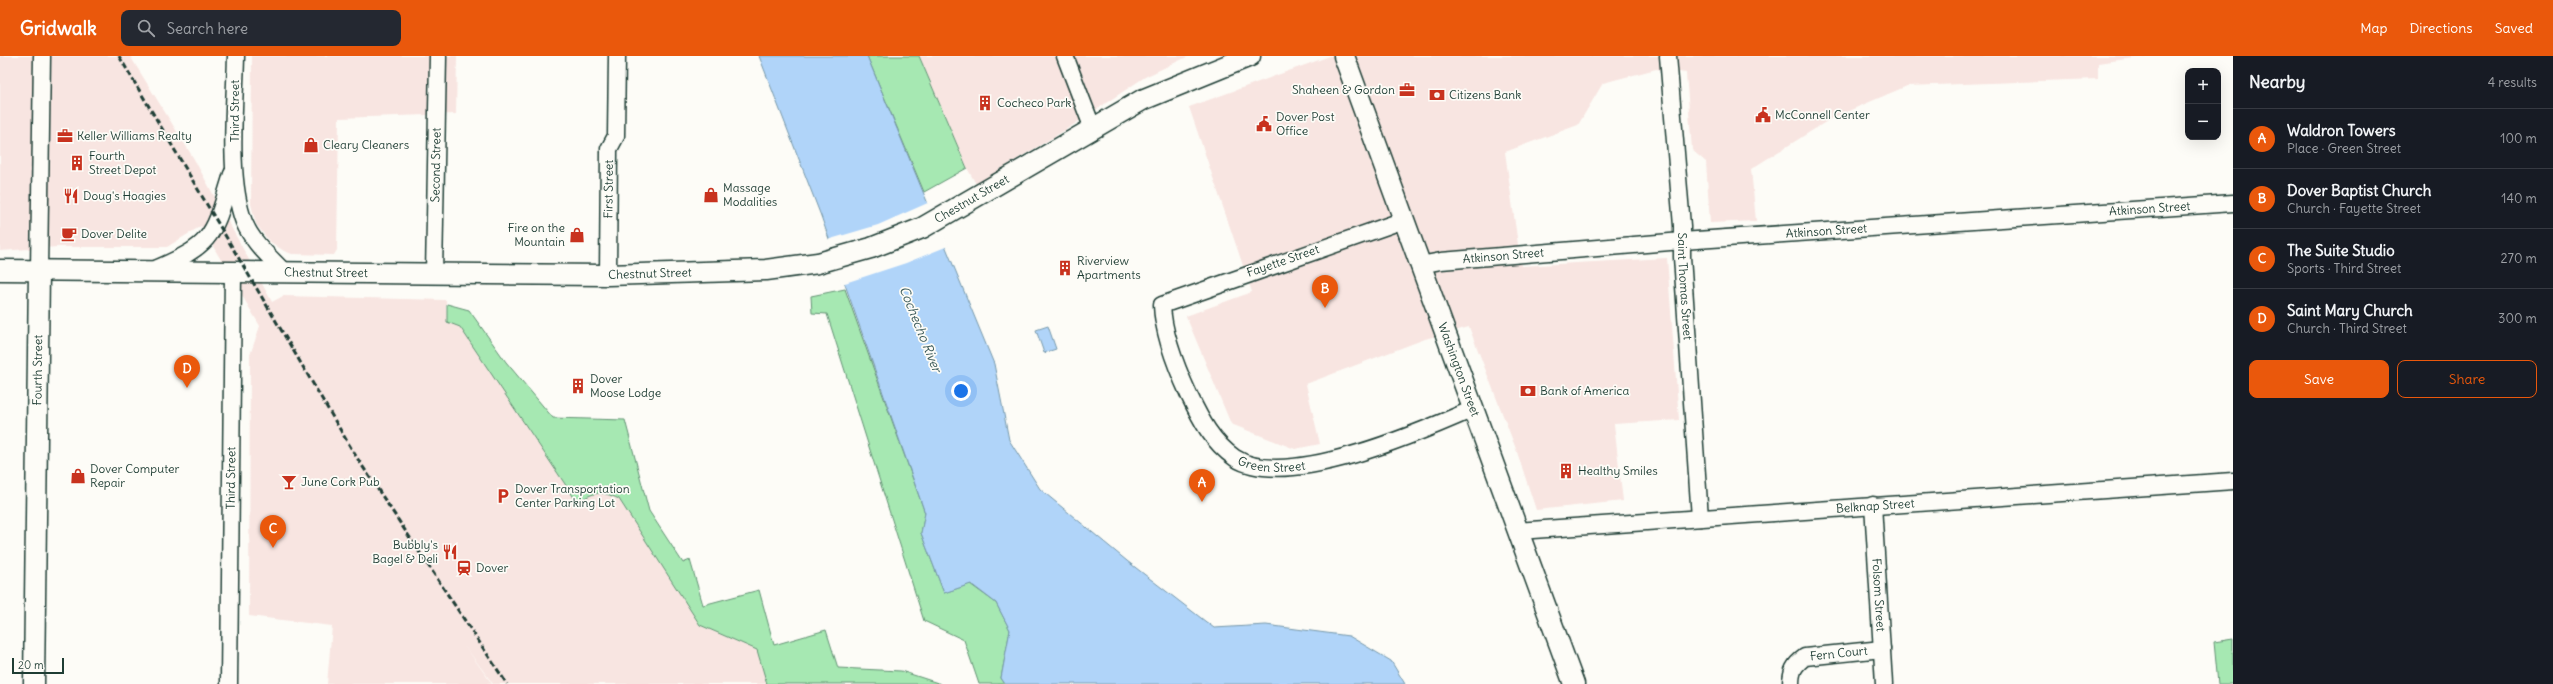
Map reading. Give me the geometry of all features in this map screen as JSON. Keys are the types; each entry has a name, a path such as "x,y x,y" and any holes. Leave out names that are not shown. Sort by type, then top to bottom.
{"street":[{"name":"Fourth Street","path":"34,684 38,177 42,56"},
{"name":"Third Street","path":"236,56 235,165 238,200 245,223 255,241 284,272"},
{"name":"Second Street","path":"434,274 438,56"},
{"name":"First Street","path":"608,275 609,149 616,136 617,56"},
{"path":"1065,56 1093,129"},
{"name":"Chestnut Street","path":"0,270 608,275 766,270 818,263 896,239 969,201 1142,100 1250,56"},
{"name":"Washington Street","path":"1344,56 1574,684"},
{"name":"Saint Thomas Street","path":"1668,56 1700,518"},
{"name":"Third Street","path":"148,272 186,256 212,234 218,222 235,165"},
{"name":"Atkinson Street","path":"1420,265 1441,261 1682,241 2233,203"},
{"name":"Fayette Street","path":"1162,305 1404,220"},
{"name":"Third Street","path":"228,684 233,272"},
{"name":"Green Street","path":"1162,305 1162,315 1177,366 1205,427 1217,443 1236,458 1250,464 1281,468 1301,468 1322,463 1435,426 1473,409"},
{"name":"Belknap Street","path":"1517,531 2233,481"},
{"name":"Folsom Street","path":"1873,505 1884,684"},
{"name":"Fern Court","path":"1791,684 1791,673 1795,664 1804,657 1882,649"}],"shaded area":[{"path":"0,56 130,56 194,159 272,302 283,296 446,300 447,322 460,327 577,502 591,494 604,492 619,499 700,625 757,650 767,684 493,684 464,645 492,684 327,684 332,626 249,616 250,355 260,326 201,226 167,247 58,247 0,251"},
{"path":"252,56 457,56 456,114 339,118 337,250 334,255 292,254 284,251 269,241 256,224 251,204"},
{"path":"919,56 1189,56 1145,77 1070,127 976,184 967,168"},
{"path":"1330,56 2148,56 2098,63 2098,79 1907,86 1832,118 1751,169 1756,221 1710,223 1706,162 1692,150 1686,73 1656,69 1603,83 1578,125 1505,152 1521,266 1667,258 1679,420 1614,424 1623,501 1536,510 1516,449 1469,327 1425,339 1306,384 1320,444 1295,449 1231,424 1186,316 1252,292 1189,107"}],"green space":[{"path":"867,56 919,56 967,168 924,192"},
{"path":"845,289 925,513 921,533 944,593 970,584 996,603 1010,630 1001,678 1005,684 979,684 964,640 924,621 827,314 812,313 811,296"},
{"path":"447,304 469,310 506,362 553,418 625,420 649,511 683,563 690,560 703,605 759,590 774,645 826,630 838,668 901,671 941,684 767,684 757,650 700,625 619,499 607,494 598,493 577,502 460,327 447,322"},
{"path":"2233,639 2233,684 2218,684 2214,642"}],"water":[{"name":"Cochecho River","path":"759,56 867,56 994,364 1009,440 1040,489 1127,561 1214,628 1266,625 1349,636 1391,661 1405,684 1005,684 1001,678 1010,630 996,603 971,584 944,593 921,533 925,513 821,216"},
{"path":"1048,326 1056,349 1044,353 1036,330"}],"pier":[{"path":"930,202 948,246 906,263 842,284 827,240 878,225"}],"railway":[{"path":"119,56 357,458 507,684"}],"place":[{"name":"Shaheen & Gordon","path":"1407,90"},
{"name":"Citizens Bank","path":"1437,95"},
{"name":"Cocheco Park","path":"985,103"},
{"name":"McConnell Center","path":"1763,115"},
{"name":"Dover Post Office","path":"1264,124"},
{"name":"Keller Williams Realty","path":"65,136"},
{"name":"Cleary Cleaners","path":"311,145"},
{"name":"Fourth Street Depot","path":"77,163"},
{"name":"Massage Modalities","path":"711,195"},
{"name":"Doug's Hoagies","path":"71,196"},
{"name":"Dover Delite","path":"69,234"},
{"name":"Fire on the Mountain","path":"577,235"},
{"name":"Riverview Apartments","path":"1065,268"},
{"name":"Dover Baptist Church","path":"1325,308"},
{"name":"Dover Moose Lodge","path":"578,386"},
{"name":"Saint Mary Church","path":"187,388"},
{"name":"Bank of America","path":"1528,391"},
{"name":"Healthy Smiles","path":"1566,471"},
{"name":"Dover Computer Repair","path":"78,476"},
{"name":"June Cork Pub","path":"289,482"},
{"name":"Dover Transportation Center Parking Lot","path":"503,496"},
{"name":"Waldron Towers","path":"1202,502"},
{"name":"The Suite Studio","path":"273,548"},
{"name":"Bubbly's Bagel & Deli","path":"450,552"},
{"name":"Dover","path":"464,568"}]}
